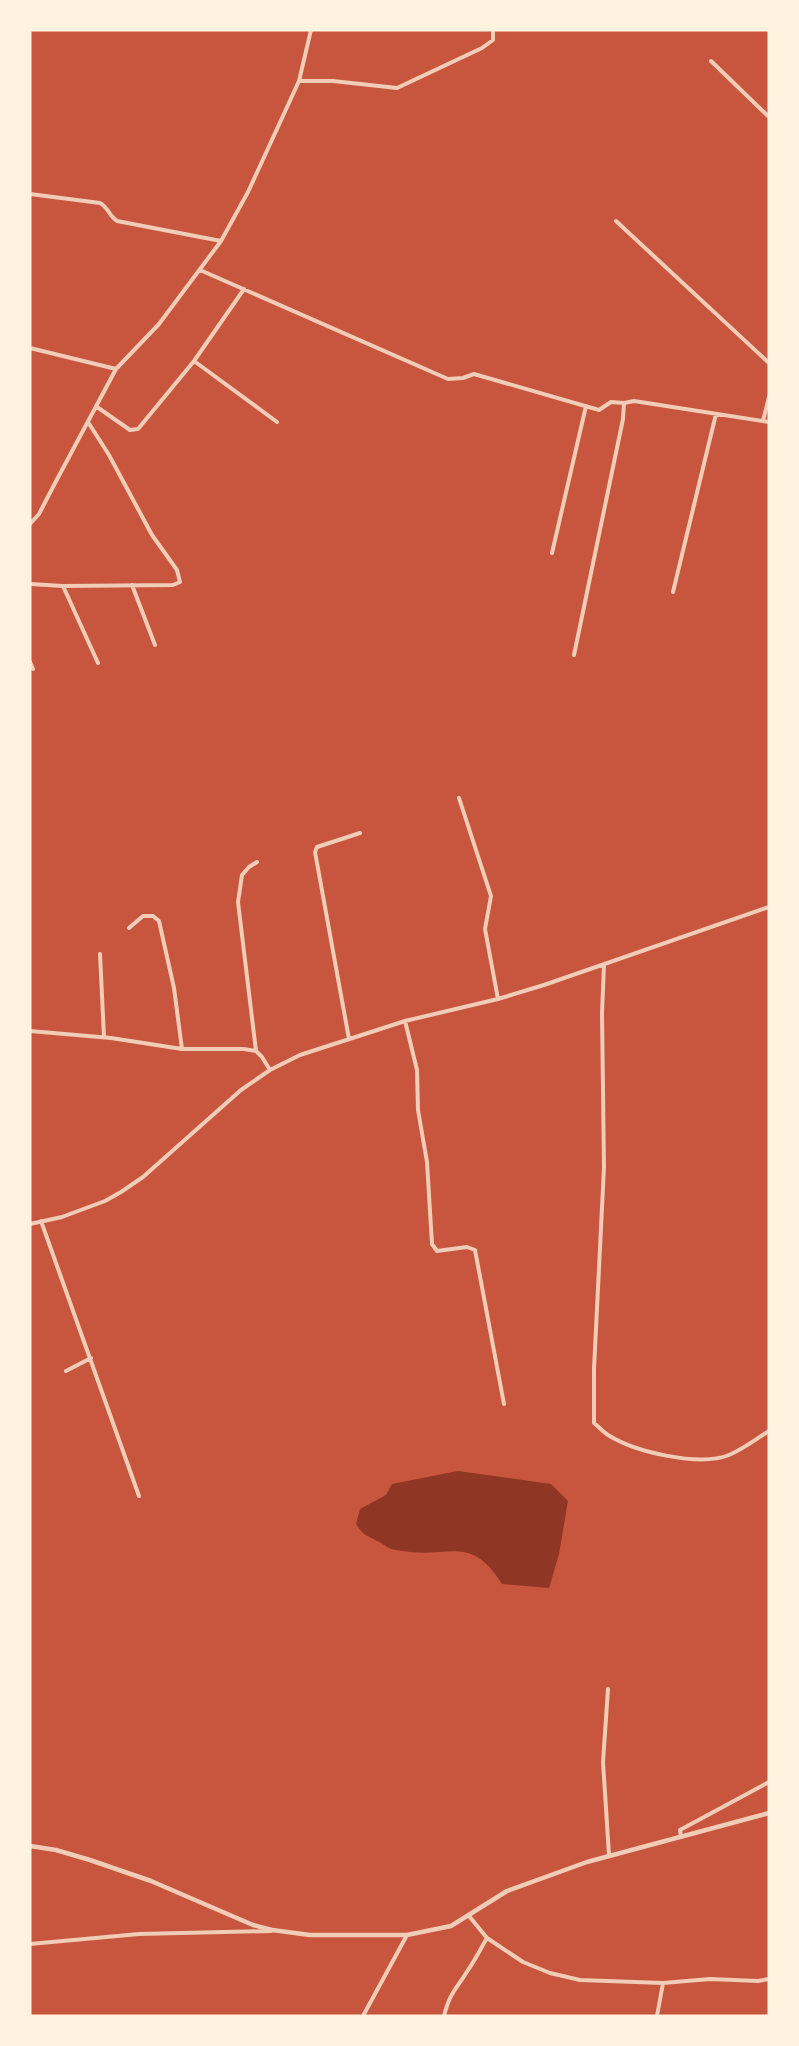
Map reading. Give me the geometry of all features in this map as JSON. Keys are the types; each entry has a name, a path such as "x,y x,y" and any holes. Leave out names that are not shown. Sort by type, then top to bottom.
{"street":[{"path":"30,524 39,514 116,369 159,324 221,241 265,158 299,81 311,30"},
{"path":"299,81 333,81 397,88 482,48 493,40 493,30"},
{"path":"711,61 769,117"},
{"path":"30,194 100,203 106,206 112,218 117,221 221,241"},
{"path":"616,221 769,363"},
{"path":"201,270 448,379 463,378 474,374 599,410 611,402 634,401 769,422"},
{"path":"97,407 124,427 135,431 194,362 244,289"},
{"path":"30,348 116,369"},
{"path":"194,362 277,422"},
{"path":"763,421 769,397"},
{"path":"574,655 623,419 624,403"},
{"path":"552,553 586,406"},
{"path":"673,592 716,414"},
{"path":"30,584 173,585 181,580 177,570 152,535 109,454 88,422"},
{"path":"132,585 155,645"},
{"path":"63,586 98,663"},
{"path":"30,662 33,669"},
{"path":"459,798 491,896 484,929 498,999"},
{"path":"349,1039 315,852 317,848 360,833"},
{"path":"256,1051 238,902 242,875 257,862"},
{"path":"30,1224 62,1217 105,1201 121,1192 143,1177 242,1090 270,1070 300,1055 405,1021 498,999 604,965 769,907"},
{"path":"129,928 142,916 153,915 159,921 174,988 182,1049"},
{"path":"100,954 104,1037"},
{"path":"604,965 602,1013 604,1167 594,1369 594,1423 608,1435 631,1445 672,1457 700,1461 728,1455 769,1431"},
{"path":"405,1021 417,1070 418,1110 427,1162 432,1244 437,1251 467,1247 475,1250 504,1404"},
{"path":"30,1031 104,1037 182,1049 244,1049 256,1051 270,1070"},
{"path":"41,1221 139,1496"},
{"path":"66,1371 91,1358"},
{"path":"608,1689 603,1762 609,1855"},
{"path":"681,1837 680,1830 769,1782"},
{"path":"30,1944 140,1934 272,1930 310,1935 407,1935 451,1926 507,1891 552,1874 609,1855 769,1812"},
{"path":"30,1846 56,1850 152,1881 245,1921 272,1930"},
{"path":"469,1916 487,1938 523,1962 550,1973 580,1980 663,1983 710,1979 758,1981 769,1979"},
{"path":"363,2016 407,1935"},
{"path":"444,2016 455,1986 466,1973 487,1938"},
{"path":"657,2016 663,1983"}],"shaded area":[{"path":"458,1471 551,1484 568,1501 559,1554 549,1588 502,1584 480,1558 469,1553 458,1551 419,1553 391,1549 365,1535 356,1524 360,1509 386,1495 392,1484"}]}
